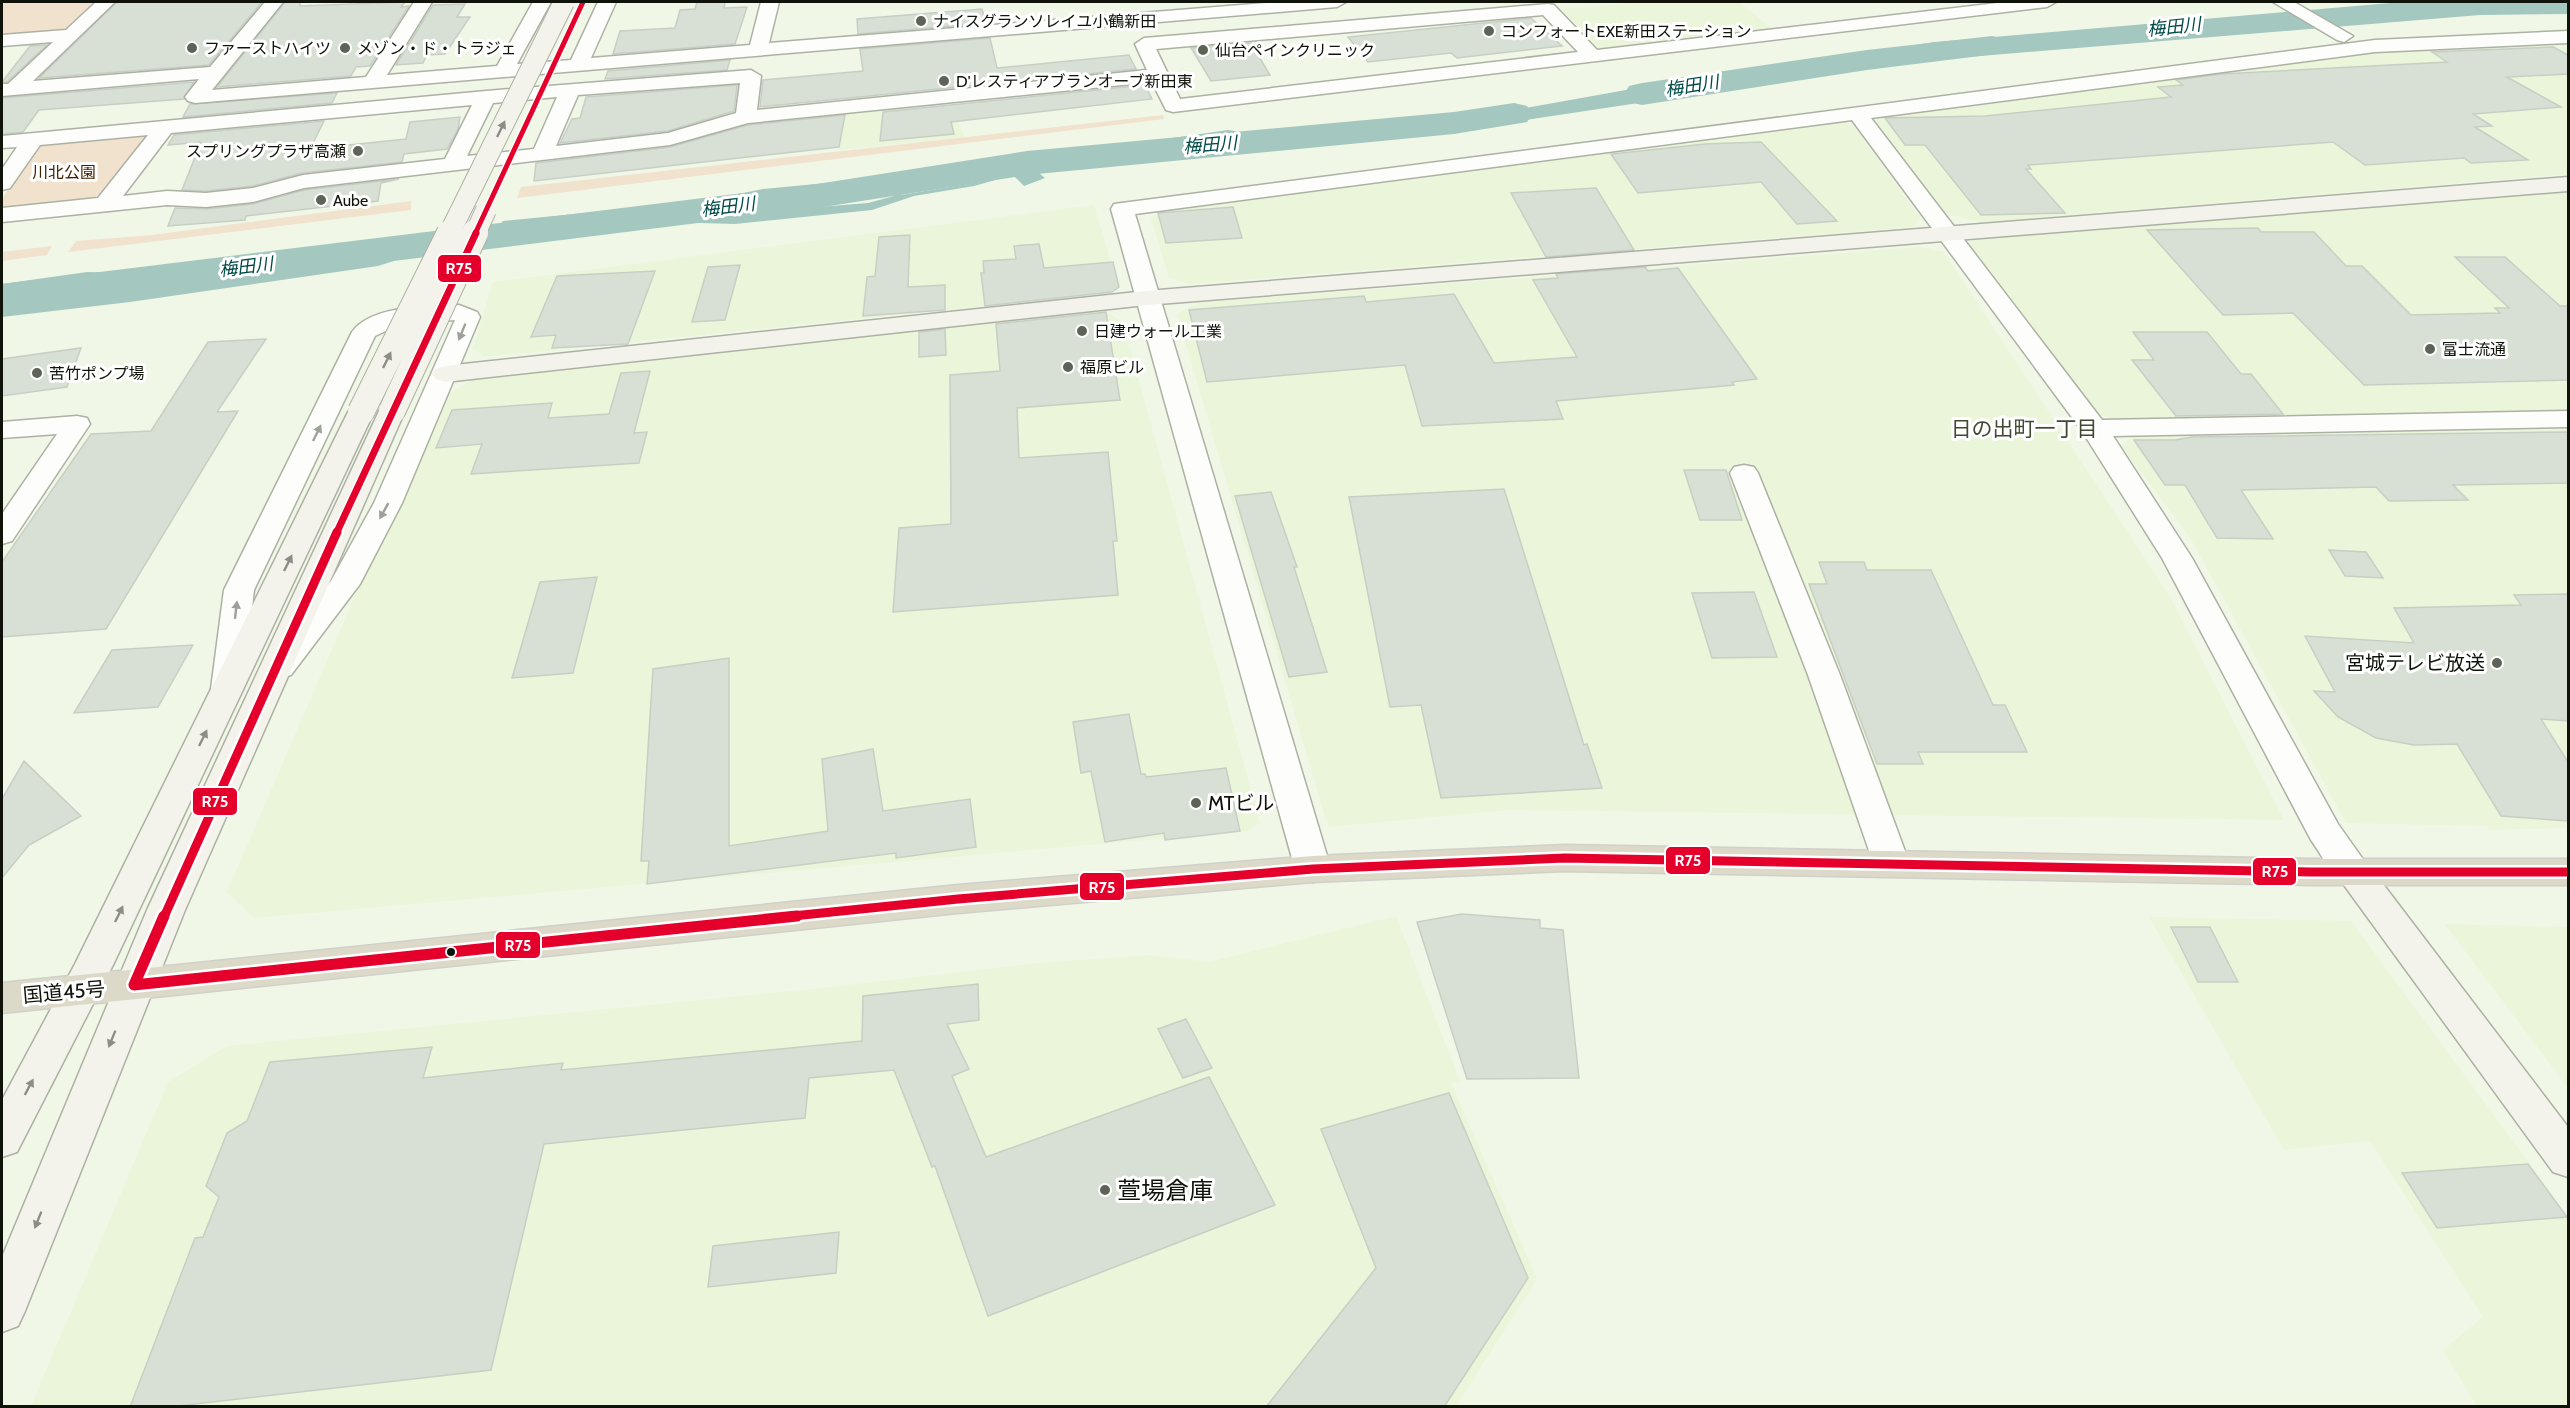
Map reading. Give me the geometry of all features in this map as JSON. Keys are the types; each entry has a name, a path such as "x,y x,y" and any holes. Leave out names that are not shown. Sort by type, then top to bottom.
{"highway":[{"name":"国道45号","path":"2,998 958,899 1313,869 1565,858 2354,872 2568,872"}],"street":[{"path":"8,90 106,2"},
{"path":"274,2 195,97 1337,2"},
{"path":"372,83 423,2"},
{"path":"503,72 542,2"},
{"path":"2,1311 134,985 265,687 376,412 564,2"},
{"path":"2,1139 80,990 227,689 376,412 583,2"},
{"path":"578,65 607,2"},
{"path":"758,50 770,2"},
{"path":"1126,2 1134,19"},
{"path":"1592,56 1548,9 1144,44 1173,106 2046,2"},
{"path":"2282,2 2340,34"},
{"path":"2160,72 2191,60 2340,34 2514,30 2568,37"},
{"path":"2,40 70,35"},
{"path":"1313,869 1122,209 2160,72 2375,46 2568,37"},
{"path":"8,90 216,72"},
{"path":"2,215 167,198 206,200 253,195 303,182 670,139 746,117 1159,75"},
{"path":"2,142 486,97 751,76 746,117"},
{"path":"542,154 570,90"},
{"path":"453,164 486,97"},
{"path":"1857,113 2094,428 2177,558 2324,831 2568,1159"},
{"path":"105,204 165,127"},
{"path":"2,183 33,140"},
{"path":"445,374 1146,298 2568,184"},
{"path":"227,689 239,590 365,332 378,322 395,316 459,312 468,317 388,503 345,584 265,687"},
{"path":"2094,428 2568,419"},
{"path":"2,430 77,424 2,535"},
{"path":"1744,473 1824,675 1891,862"}],"shaded area":[{"path":"1648,2 1739,2 1774,30 1615,51 1598,47 1561,9"},
{"path":"2568,41 2568,174 1981,222 1946,214 1877,122 1878,115 2380,49"},
{"path":"952,100 964,137 840,150 833,112"},
{"path":"1830,120 1852,124 1920,218 1913,227 1190,284 1169,278 1151,218 1160,209"},
{"path":"2568,192 2568,412 2118,420 2092,413 1969,244 1977,237"},
{"path":"1094,205 1118,284 1104,294 485,357 473,349 493,282"},
{"path":"1920,247 1944,252 2170,597 2284,820 1510,810 1328,827 1177,314 1197,303"},
{"path":"1103,310 1123,322 1260,823 1248,831 254,918 227,892 440,399 471,380"},
{"path":"2568,428 2568,828 2489,830 2487,826 2346,823 2191,539 2122,447 2131,437"},
{"path":"1396,916 1460,1081 1451,1083 1537,1279 1456,1406 31,1406 168,1082 227,1046 822,988 1037,963 1151,955 1209,962"},
{"path":"2149,917 2351,921 2568,1216 2568,1406 2477,1406 2443,1350 2483,1317 2370,1141 2284,1150"},
{"path":"2445,924 2568,927 2568,1088"}],"green space":[{"path":"2,2 95,2 63,32 2,37"},
{"path":"1163,115 1164,119 517,198 521,187"},
{"name":"川北公園","path":"153,132 101,194 84,202 10,209 2,206 2,199 40,142"},
{"path":"411,201 411,210 68,252 76,241 152,235"},
{"path":"52,246 47,255 2,261 2,252"}],"water":[{"path":"2402,2 2568,2 2568,14 2480,15 1968,57 1887,54 1715,78 1738,88 1412,137 1184,143 1114,154 1091,163 1034,169 1045,178 1024,186 1013,175 974,186 914,196 872,210 735,224 664,222 497,228 378,266 130,302 2,317 2,284 87,272 134,273 159,266 187,267 173,274 278,266 503,221 697,202 763,189 837,182 884,182 901,195 986,181 1010,170 1138,143 1228,130 1287,139 1424,126 1693,78 1935,42","holes":["882,185 894,196 868,203 756,212 745,205 811,189"]}],"pier":[{"path":"504,218 498,231 414,258 427,233"}],"building":[{"path":"117,2 262,2 209,65 39,78"},
{"path":"285,2 300,2 300,6 405,2 401,7 409,6 370,66 356,67 351,76 217,87"},
{"path":"697,2 725,2 724,8 747,7 735,44 613,54 620,31 675,28 680,10 695,9"},
{"path":"465,4 457,17 470,17 445,54 427,55 423,63 396,65 433,5"},
{"name":"ナイスグランソレイユ小鶴新田","path":"982,9 986,23 858,34 857,19"},
{"path":"1531,18 1562,46 1457,58 1451,53 1368,62 1348,37"},
{"path":"990,38 997,68 1129,55 1136,69 760,107 763,80 863,71 860,49"},
{"path":"1251,43 1270,75 1211,81 1191,48"},
{"path":"47,45 7,82 2,82 30,46"},
{"path":"2553,47 2568,55 2568,74 2507,77 2561,107 2473,114 2492,126 2475,127 2528,160 2471,163 2464,158 2365,165 2333,142 2028,165 2031,169 2026,169 2065,213 1981,215 1925,145 1905,145 1885,118 1985,116 2171,97 2158,87 2183,85 2176,80 2221,74 2447,62 2432,52"},
{"path":"730,60 727,70 605,79 608,71"},
{"path":"194,82 184,99 39,110 23,132 2,134 2,98"},
{"path":"737,85 734,111 668,131 560,143 572,119 580,118 586,97"},
{"path":"1145,85 1152,99 951,122 954,134 880,141 883,112"},
{"path":"337,93 332,103 183,117 190,104"},
{"path":"845,115 839,147 534,181 536,163 670,147 748,125"},
{"path":"460,117 458,129 447,149 404,154 402,162 302,173 253,186 206,191 182,190 201,142 168,145 174,135 324,121 310,149 406,139 410,122"},
{"path":"1761,142 1837,221 1797,224 1761,182 1638,193 1611,154 1705,144"},
{"path":"399,179 381,183 378,201 246,216 245,220 168,226 175,208 206,209 253,204 304,190"},
{"path":"1596,188 1634,250 1546,257 1511,193"},
{"path":"1233,207 1242,238 1166,243 1158,213"},
{"path":"2258,228 2261,232 2314,232 2346,266 2362,266 2411,315 2500,313 2495,308 2509,308 2455,257 2505,257 2560,306 2568,306 2568,380 2364,385 2293,313 2223,315 2147,230"},
{"path":"910,235 908,287 945,285 945,310 863,316 867,277 875,276 879,237"},
{"path":"1039,244 1044,268 1113,262 1119,287 1112,292 985,306 981,273 984,273 983,261 1016,259 1014,246"},
{"path":"740,265 725,320 692,322 708,267"},
{"path":"1645,267 1648,271 1678,268 1757,379 1732,382 1734,385 1556,401 1563,419 1422,426 1405,365 1207,382 1189,310 1364,296 1366,302 1454,294 1494,363 1577,357 1533,280 1558,278 1556,274"},
{"path":"655,271 628,344 552,348 556,335 531,337 557,276"},
{"path":"1106,312 1120,400 1017,408 1019,458 1108,452 1117,541 1113,541 1118,595 893,612 899,528 951,524 950,375 1000,371 996,324"},
{"path":"945,329 946,355 919,357 919,332"},
{"path":"2133,332 2207,332 2241,374 2251,374 2283,414 2176,416 2132,360 2154,360"},
{"path":"266,339 217,412 238,411 106,629 2,637 2,562 91,434 151,431 208,342"},
{"name":"苦竹ポンプ場","path":"81,348 67,387 2,396 2,359"},
{"path":"650,371 634,433 647,432 639,463 471,474 482,444 436,448 452,410 552,403 548,418 609,414 621,373"},
{"path":"2568,432 2568,483 2453,485 2468,500 2389,501 2376,487 2241,490 2273,539 2217,538 2185,485 2165,485 2134,440 2175,440 2192,437"},
{"path":"1684,470 1726,470 1742,520 1700,520"},
{"path":"1504,489 1584,745 1587,744 1602,788 1441,798 1421,705 1390,707 1349,497"},
{"path":"1271,492 1297,567 1294,567 1327,672 1289,677 1235,496"},
{"path":"2329,550 2366,552 2383,578 2345,576"},
{"path":"1819,562 1864,562 1867,570 1931,570 1993,705 2005,705 2027,752 1918,752 1923,764 1877,764 1809,584 1827,584"},
{"path":"597,577 573,673 512,678 540,582"},
{"path":"1754,592 1777,657 1712,658 1692,593"},
{"name":"宮城テレビ放送","path":"2568,594 2568,721 2541,719 2568,762 2568,821 2501,816 2457,744 2414,745 2376,738 2338,717 2314,691 2335,692 2305,636 2414,643 2394,608 2521,605 2514,595"},
{"path":"193,645 158,707 74,713 112,650"},
{"path":"729,658 729,846 828,831 822,759 873,749 883,811 970,799 976,847 896,858 896,853 647,884 649,861 641,861 653,669"},
{"path":"1129,714 1141,774 1145,774 1146,777 1226,768 1240,831 1165,840 1164,833 1105,842 1091,771 1081,773 1073,722"},
{"path":"24,761 81,816 29,845 2,878 2,799"},
{"path":"1462,914 1540,920 1540,928 1563,930 1579,1078 1467,1079 1417,922"},
{"path":"2171,927 2210,927 2238,982 2198,982"},
{"path":"978,984 979,1020 947,1024 969,1069 952,1076 986,1157 1209,1077 1275,1205 988,1316 935,1166 932,1167 894,1070 809,1078 805,1118 544,1144 491,1370 169,1407 130,1407 195,1238 203,1237 219,1197 206,1186 227,1133 247,1121 270,1062 432,1047 423,1078 563,1063 561,1070 862,1041 863,996"},
{"path":"1186,1019 1212,1068 1183,1078 1158,1029"},
{"path":"1449,1093 1528,1278 1444,1407 1266,1407 1376,1268 1321,1129"},
{"path":"2528,1164 2567,1217 2437,1228 2402,1173"},
{"path":"839,1232 836,1273 708,1287 713,1246"}],"waterway":[{"name":"梅田川","path":"1642,94 1867,60 1992,46"},
{"name":"梅田川","path":"2,297 817,196 975,173 1027,163 1454,123 1514,114"}],"transit line":[{"name":"R75","path":"583,2 265,687 134,985 958,899 1313,869 1565,858 2310,872 2568,872"}],"place":[{"name":"ナイスグランソレイユ小鶴新田","path":"921,21"},
{"name":"コンフォートEXE新田ステーション","path":"1489,31"},
{"name":"ファーストハイツ","path":"192,48"},
{"name":"メゾン・ド・トラジェ","path":"345,48"},
{"name":"仙台ペインクリニック","path":"1203,50"},
{"name":"D'レスティアブランオーブ新田東","path":"944,81"},
{"name":"スプリングプラザ高瀬","path":"358,151"},
{"name":"Aube","path":"321,200"},
{"name":"日建ウォール工業","path":"1082,331"},
{"name":"富士流通","path":"2430,349"},
{"name":"福原ビル","path":"1068,367"},
{"name":"苦竹ポンプ場","path":"37,373"},
{"name":"宮城テレビ放送","path":"2497,663"},
{"name":"MTビル","path":"1196,803"},
{"name":"萱場倉庫","path":"1105,1190"}],"district":[{"name":"日の出町一丁目","path":"2024,428"}]}
